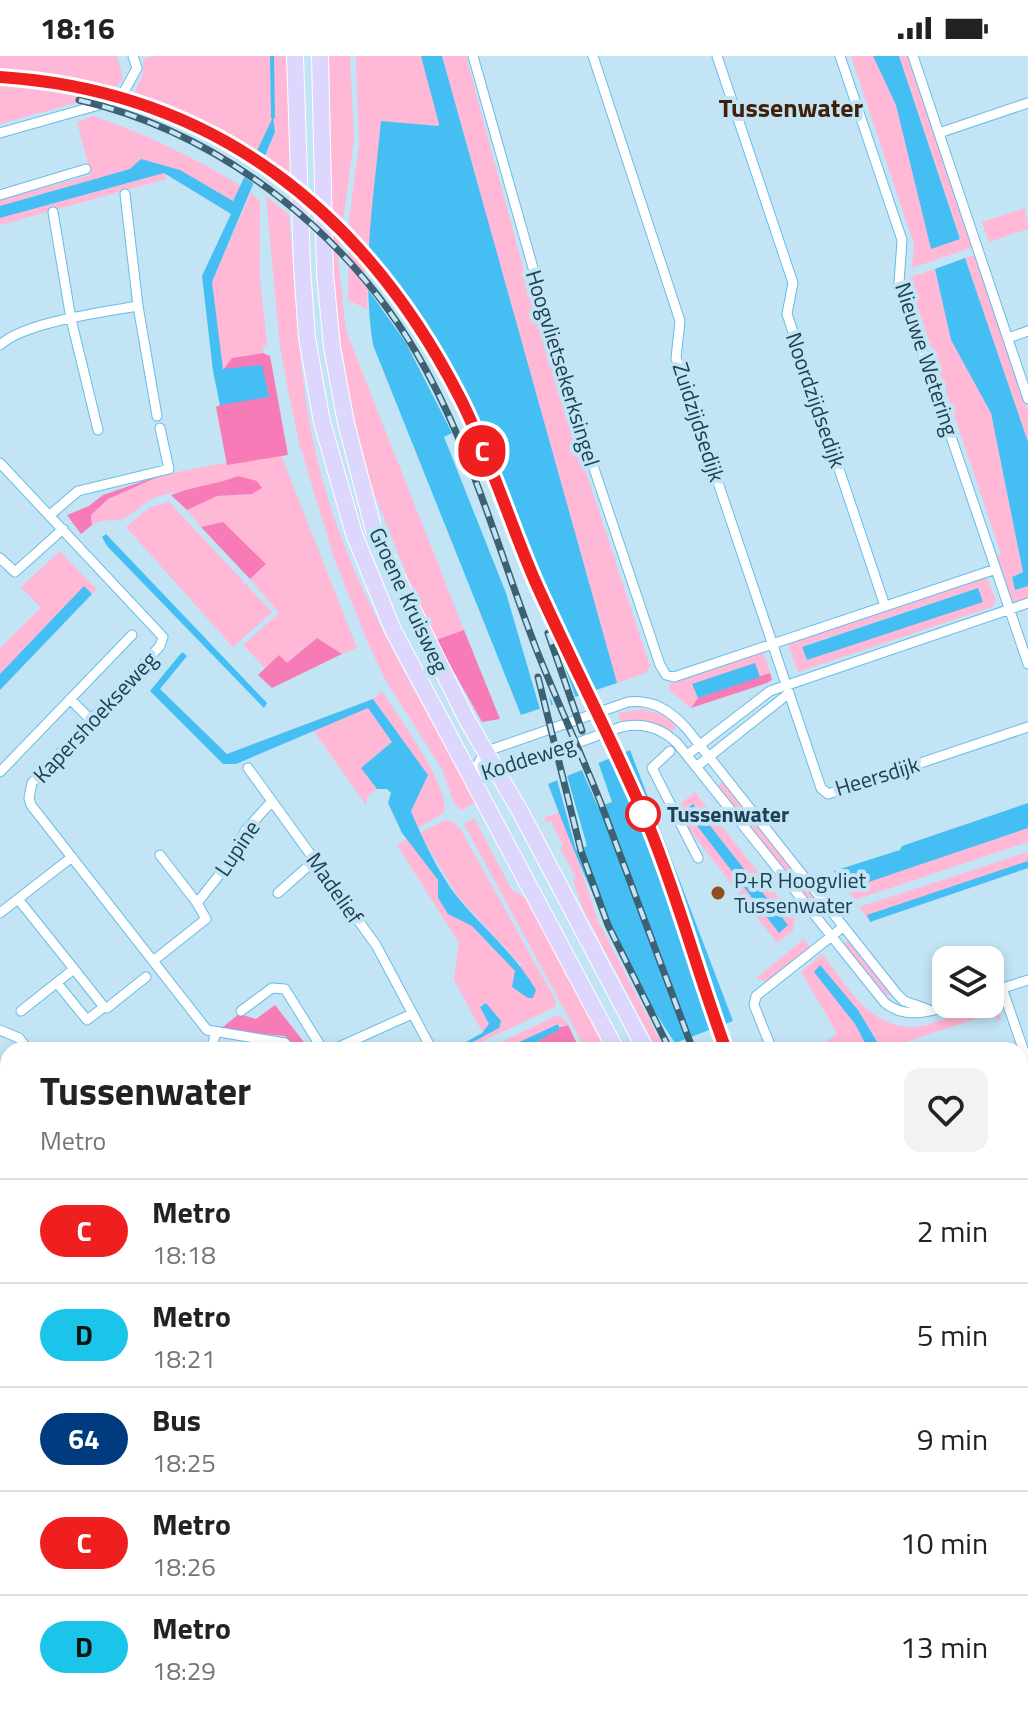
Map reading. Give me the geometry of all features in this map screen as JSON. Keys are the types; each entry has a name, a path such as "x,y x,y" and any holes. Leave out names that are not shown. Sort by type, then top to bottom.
{"main road":[{"name":"Groene Kruisweg","path":"295,56 307,338 322,422 354,534 393,630 612,1042"},
{"name":"Groene Kruisweg","path":"320,56 325,274 332,347 346,423 374,531 422,632 642,1042"}],"street":[{"path":"0,133 120,99 137,68 133,56"},
{"name":"Hoogvlietsekerksingel","path":"473,56 567,388 660,665 666,675 674,677 774,644"},
{"name":"Zuidzijdsedijk","path":"593,56 680,321 676,358 787,690"},
{"name":"Noordzijdsedijk","path":"717,56 793,283 787,314 885,606"},
{"name":"Nieuwe Wetering","path":"840,56 902,240 899,283 1028,664"},
{"path":"913,56 1028,399"},
{"path":"939,133 1028,103"},
{"path":"0,195 86,169"},
{"path":"125,194 138,306 157,416"},
{"path":"53,212 71,319 98,430"},
{"path":"0,345 22,332 138,306"},
{"path":"1008,338 1028,331"},
{"path":"50,515 78,491 169,469 160,428"},
{"name":"Kapershoekseweg","path":"0,463 163,637 160,646 36,778 29,790 31,805 207,1030 216,1032"},
{"path":"0,558 15,572 63,529"},
{"path":"774,644 996,569"},
{"path":"687,755 770,691 787,690 1028,603"},
{"path":"0,772 132,635"},
{"path":"696,767 787,690"},
{"name":"Heersdijk","path":"787,690 821,788 828,794 1028,727"},
{"path":"70,699 90,719"},
{"name":"Koddeweg","path":"470,777 485,752 610,707 636,701 657,705 669,712 700,746 900,997 912,1005 930,1010"},
{"name":"Koddeweg","path":"470,777 497,772 630,725 647,726 668,734 890,1007 911,1013 930,1010"},
{"path":"670,751 652,768 698,858"},
{"name":"Madelief","path":"248,768 376,945 428,1042"},
{"name":"Lupine","path":"153,961 206,919 197,903 235,855 245,831 272,801"},
{"path":"160,855 197,903"},
{"path":"0,913 72,857"},
{"path":"278,893 315,860"},
{"path":"18,899 104,1007"},
{"path":"769,1042 754,999 843,927"},
{"path":"21,1011 74,969"},
{"path":"57,983 87,1020 146,977"},
{"path":"1004,987 1028,980"},
{"path":"241,1011 272,988 285,989 318,1042"},
{"path":"1004,994 1021,1042"},
{"path":"350,1042 412,1014"},
{"path":"1,1031 22,1042"},
{"path":"213,1042 216,1032 279,1042"}],"shaded area":[{"path":"0,56 117,56 123,78 111,93 0,124"},
{"path":"155,56 289,56 292,178 264,160 275,133 272,119 256,155 214,129 134,93 143,74 143,59"},
{"path":"329,56 350,56 354,139 338,259 346,331 464,630 436,640 420,609 365,470 343,365 332,257"},
{"path":"356,56 421,56 440,119 437,126 381,121 367,309 348,300 349,221 359,144"},
{"path":"442,56 466,56 543,342 650,666 646,673 617,683"},
{"path":"851,56 873,56 896,105 931,248 960,238 899,56 909,56 973,247 912,268 914,244"},
{"path":"93,116 169,147 241,186 233,201 180,170 142,159 130,169 0,206 0,200 91,175 77,122"},
{"path":"164,173 166,179 0,225 0,218"},
{"path":"251,192 260,202 260,278 267,344 263,347 263,353 232,358 223,370 212,282"},
{"path":"266,196 289,215 307,406 323,482 335,520 364,593 477,802 461,810 454,803 442,769 386,681 334,558 300,446 289,396 280,347"},
{"path":"1025,208 1028,229 989,242 982,222"},
{"path":"976,255 1028,411 1028,442 965,258"},
{"path":"935,269 951,340 991,413 1023,572 1012,577 1015,590 1028,586 1028,599 1019,602 1011,601 996,557 1001,554 908,278"},
{"path":"263,353 270,356 288,455 227,465 216,407 220,405 223,370 232,358"},
{"path":"281,455 357,648 342,654 317,638 287,664 279,655 265,668 243,645 279,613 250,579 265,564 223,522 201,527 187,510 217,496 252,494 238,476 159,496 122,519 92,525 91,515 108,500 153,479 207,466"},
{"path":"164,474 108,499 91,515 92,525 81,534 67,515 89,506 103,495"},
{"path":"238,476 257,481 262,488 252,494 217,496 187,510 171,495 221,482"},
{"path":"169,502 272,612 233,647 126,527 150,507"},
{"path":"223,522 266,564 250,579 201,527"},
{"path":"60,551 97,590 92,594 84,586 0,674 0,648 41,608 21,587"},
{"path":"982,577 987,578 996,601 992,607 798,672 788,643","holes":["977,588 982,601 807,660 803,646"]},
{"path":"464,630 500,719 482,722 436,640"},
{"path":"317,638 342,654 272,688 258,675 279,655 287,663"},
{"path":"763,652 770,673 760,677 755,664 692,685 698,698 691,708 668,689 671,683"},
{"path":"770,673 772,680 767,683 691,708 698,698"},
{"path":"382,691 431,769 444,800 444,812 418,828 411,811 428,775 373,699"},
{"path":"368,708 392,742 361,768 377,789 368,796 366,805 313,730"},
{"path":"644,709 677,724 672,731 647,721 621,722 618,713"},
{"path":"723,782 821,904 815,909 718,786"},
{"path":"695,792 795,919 793,931 777,943 678,815 680,804"},
{"path":"564,810 598,921 661,1042 653,1042 582,907 573,880 576,878 560,848 563,846 551,821 547,822 544,818"},
{"path":"474,818 512,890 527,899 604,1042 582,1042 464,824"},
{"path":"445,820 455,823 462,832 556,1001 555,1007 481,1042 473,1042 499,1028 486,1003 480,1007 489,1024 483,1033 454,980 459,943 397,845 407,839 438,880 438,898 448,914 472,926 515,971 521,965 458,897 420,833"},
{"path":"1028,828 1028,842 855,900 848,889"},
{"path":"1028,852 1028,865 868,919 859,907"},
{"path":"804,939 810,947 770,979 764,981 756,978"},
{"path":"849,940 891,993 886,997 844,944"},
{"path":"822,954 859,1001 895,1025 910,1027 946,1018 979,1018 906,1042 877,1042 858,1010 814,972 855,1024 865,1042 827,1042 837,1033 801,972"},
{"path":"275,1005 304,1042 290,1042 285,1036 219,1030 239,1014 256,1019"},
{"path":"556,1016 562,1017 568,1025 556,1025 519,1042 501,1042"},
{"path":"568,1025 576,1042 539,1042 539,1040"}],"water":[{"path":"421,56 442,56 617,683 521,715 373,345 368,261 381,121 439,124"},
{"path":"873,56 899,56 960,239 931,249 896,105"},
{"path":"273,117 275,132 212,282 223,369 262,365 269,397 220,405 202,276 231,214 164,173 0,218 0,206 130,169 141,159 180,170 233,201"},
{"path":"965,258 1028,442 1028,586 1015,590 1012,577 1023,572 991,413 951,340 935,269"},
{"path":"106,534 267,703 264,708 107,546 102,537"},
{"path":"84,586 92,594 0,690 0,674"},
{"path":"978,588 983,602 807,660 802,647"},
{"path":"182,652 187,656 160,689 227,754 373,699 428,775 411,811 432,856 459,899 528,977 536,990 533,998 512,987 515,971 472,926 448,914 438,898 438,880 402,833 388,803 391,793 387,789 377,789 361,768 392,742 368,708 236,764 223,764 150,691"},
{"path":"755,663 760,677 698,698 692,684"},
{"path":"630,750 733,1021 674,1042 619,949 575,853 548,784"},
{"path":"1028,803 1028,828 848,889 842,889 834,871 900,850 902,846"},
{"path":"693,804 788,925 779,933 685,810"},
{"path":"1028,861 1028,868 870,922 867,915"},
{"path":"820,965 858,1010 877,1042 865,1042 855,1024 814,972"},
{"path":"486,1003 501,1021 499,1028 473,1042 466,1042 482,1033 489,1024 480,1007"},
{"path":"559,1025 559,1030 539,1042 519,1042"}],"pier":[{"path":"252,153 268,162 258,187 242,175"},
{"path":"366,247 405,294 450,367 594,695 583,699 557,645 577,701 555,708 549,696 552,709 541,713 506,593 444,437 452,433 406,343 364,284"},
{"path":"619,750 651,820 639,824 609,754"},
{"path":"597,759 612,802 598,807 580,766"},
{"path":"566,772 587,846 576,850 556,776"}],"waterway":[{"path":"272,56 273,117"}],"railway":[{"path":"0,77 78,87 149,107 215,136 276,174 330,219 379,272 423,333 472,423 538,587 649,829 723,1042"},
{"path":"79,100 133,116 185,138 281,198 324,236 362,277 397,322 426,370 459,438 537,651 600,801 690,1042"},
{"path":"548,633 582,731"},
{"path":"538,677 581,851 608,925 666,1042"}],"metro line":[{"name":"C","path":"0,77 125,99 189,123 243,151 290,182 317,205 370,260 403,302 423,331 463,404 553,621 648,826 676,897 723,1042"}],"place":[{"name":"Tussenwater","path":"643,814"},
{"name":"P+R Hoogvliet Tussenwater","path":"718,893"}],"district":[{"name":"Tussenwater","path":"791,107"}]}
